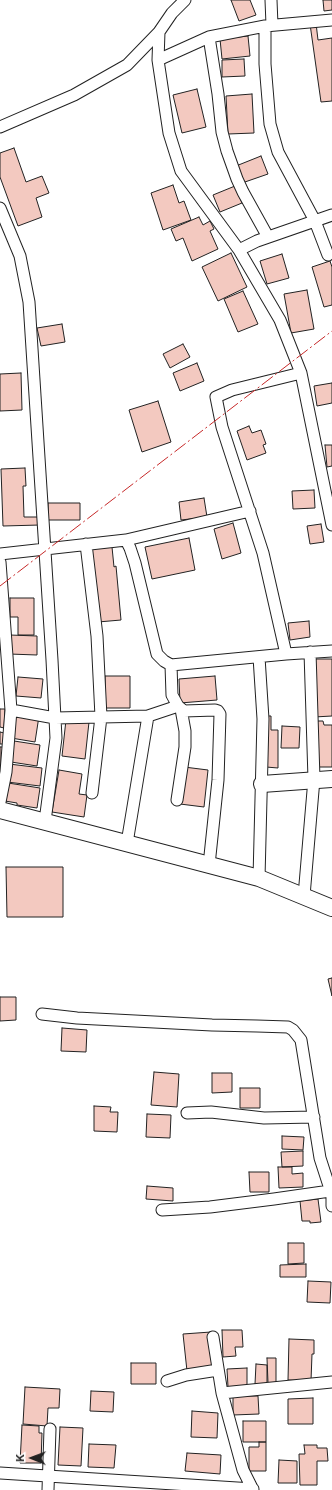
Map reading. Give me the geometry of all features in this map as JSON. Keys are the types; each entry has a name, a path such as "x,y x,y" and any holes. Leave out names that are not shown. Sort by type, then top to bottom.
{"street":[{"path":"0,127 74,95 127,65 159,32 172,13 185,0"},
{"path":"271,0 265,64 270,124 278,152 315,221 328,256"},
{"path":"158,60 209,37 268,26 332,20"},
{"path":"159,32 158,60 169,133 181,171 239,250 280,320 301,373 332,525"},
{"path":"209,37 218,94 221,126 227,151 237,179 268,237"},
{"path":"0,208 20,256 29,302 56,738 45,821"},
{"path":"239,250 268,237 332,215"},
{"path":"286,654 263,553 222,427 216,397 232,390 301,373"},
{"path":"0,554 126,540 250,511"},
{"path":"126,540 135,563 157,654 171,665 332,651"},
{"path":"86,544 97,636 101,717 92,793"},
{"path":"0,562 11,710 6,772 0,802"},
{"path":"304,896 314,779 310,652"},
{"path":"259,657 263,719 259,878"},
{"path":"171,665 172,695 179,708 185,731 185,748 177,800"},
{"path":"11,710 55,718 148,716 179,708 184,710 218,711 220,714 218,780 209,864"},
{"path":"127,843 148,716"},
{"path":"262,784 314,779 332,779"},
{"path":"0,810 259,878 332,908"},
{"path":"42,1014 77,1018 288,1027 296,1033 301,1040 320,1158 331,1194 332,1206"},
{"path":"187,1112 211,1112 264,1118 314,1117"},
{"path":"162,1210 210,1207 331,1194"},
{"path":"213,1337 222,1393 242,1470 253,1490"},
{"path":"167,1381 186,1375 218,1370"},
{"path":"222,1393 332,1382"},
{"path":"48,1490 50,1429"},
{"path":"0,1473 183,1487 253,1490"}],"building":[{"path":"231,0 250,0 256,15 239,21"},
{"path":"323,0 332,0 332,10 324,11"},
{"path":"316,23 318,40 332,38 332,101 321,102 310,24"},
{"path":"248,36 250,56 222,59 220,39"},
{"path":"244,59 245,76 222,77 222,60"},
{"path":"197,89 206,127 182,133 173,95"},
{"path":"252,94 254,133 228,134 226,96"},
{"path":"14,148 26,182 42,176 49,193 36,198 42,217 18,226 0,177 0,153"},
{"path":"261,156 268,174 242,183 236,166"},
{"path":"173,185 179,203 184,201 191,220 163,230 151,193"},
{"path":"235,186 242,203 220,212 213,195"},
{"path":"199,217 203,225 210,221 214,229 210,231 218,249 192,261 183,238 176,241 171,229"},
{"path":"231,253 247,287 218,301 202,267"},
{"path":"282,254 289,278 267,284 260,261"},
{"path":"330,261 332,267 332,305 324,307 312,267"},
{"path":"307,290 314,329 291,333 284,294"},
{"path":"243,291 258,324 238,332 224,299"},
{"path":"62,324 65,342 41,346 37,328"},
{"path":"183,344 190,357 170,368 163,354"},
{"path":"197,363 204,381 180,391 173,373"},
{"path":"21,373 22,410 0,411 0,374"},
{"path":"332,383 332,403 317,406 314,386"},
{"path":"158,401 171,442 142,452 129,410"},
{"path":"249,426 252,433 261,430 266,444 263,445 266,453 247,460 237,431"},
{"path":"325,445 332,445 332,466 327,467"},
{"path":"25,468 26,486 23,486 24,517 40,517 40,525 3,526 1,469"},
{"path":"314,490 315,508 293,509 292,491"},
{"path":"204,498 207,517 181,520 179,502"},
{"path":"48,503 80,503 80,520 48,520"},
{"path":"233,523 241,553 222,559 214,529"},
{"path":"321,524 324,542 310,544 307,526"},
{"path":"189,538 195,570 152,579 145,547"},
{"path":"112,547 114,567 116,566 121,620 98,622 91,549"},
{"path":"10,598 34,598 34,635 18,635 18,617 10,617"},
{"path":"309,621 310,637 290,640 288,623"},
{"path":"10,635 37,636 37,655 9,654"},
{"path":"314,659 332,659 332,716 314,717"},
{"path":"105,676 130,676 130,708 105,708"},
{"path":"215,676 217,700 180,703 179,679"},
{"path":"18,677 43,679 41,698 16,696"},
{"path":"0,709 5,709 4,728 0,727"},
{"path":"15,712 39,716 35,742 11,738"},
{"path":"266,716 271,716 271,730 278,730 278,768 266,767"},
{"path":"66,720 89,722 85,759 62,756"},
{"path":"316,721 323,721 324,725 332,725 332,767 317,767"},
{"path":"282,726 300,727 299,748 281,748"},
{"path":"0,732 4,733 4,744 0,744"},
{"path":"14,741 40,745 37,766 11,762"},
{"path":"0,747 4,747 3,765 0,765"},
{"path":"9,764 42,768 40,786 7,782"},
{"path":"184,767 208,770 204,807 180,804"},
{"path":"59,770 82,774 79,794 87,795 84,817 52,812"},
{"path":"8,783 40,788 37,808 17,805 17,803 5,801"},
{"path":"6,867 63,867 63,917 7,917"},
{"path":"332,978 332,996 328,979"},
{"path":"0,997 16,997 16,1020 0,1021"},
{"path":"62,1028 87,1030 86,1052 61,1051"},
{"path":"154,1072 179,1074 177,1107 151,1105"},
{"path":"212,1073 232,1073 232,1092 212,1093"},
{"path":"240,1088 260,1088 260,1108 240,1108"},
{"path":"94,1106 111,1107 110,1112 118,1112 117,1132 94,1131"},
{"path":"147,1114 171,1115 170,1138 146,1137"},
{"path":"282,1136 304,1137 303,1150 282,1149"},
{"path":"303,1151 303,1166 282,1167 281,1152"},
{"path":"278,1167 292,1167 292,1174 303,1173 303,1187 279,1188"},
{"path":"249,1172 269,1172 269,1192 250,1192"},
{"path":"147,1186 173,1188 173,1201 146,1199"},
{"path":"318,1199 321,1222 310,1223 310,1221 302,1221 300,1201"},
{"path":"288,1243 304,1243 304,1263 288,1264"},
{"path":"306,1264 306,1277 280,1277 280,1265"},
{"path":"308,1281 331,1282 330,1303 307,1302"},
{"path":"222,1330 242,1330 243,1347 235,1347 236,1356 223,1357"},
{"path":"211,1332 214,1369 187,1371 183,1334"},
{"path":"289,1339 314,1340 311,1381 288,1380"},
{"path":"267,1358 276,1358 276,1383 268,1383"},
{"path":"131,1363 156,1363 156,1384 131,1384"},
{"path":"256,1364 267,1365 267,1384 255,1384"},
{"path":"247,1368 247,1387 228,1387 227,1369"},
{"path":"25,1387 60,1389 59,1408 48,1408 47,1426 23,1424"},
{"path":"91,1391 114,1392 113,1412 90,1411"},
{"path":"233,1396 258,1396 259,1414 233,1415"},
{"path":"313,1398 313,1424 288,1424 288,1399"},
{"path":"192,1411 218,1413 217,1438 191,1437"},
{"path":"243,1421 266,1421 266,1442 243,1442"},
{"path":"22,1425 39,1426 39,1433 42,1433 41,1463 20,1463"},
{"path":"60,1427 83,1428 81,1466 58,1465"},
{"path":"259,1442 266,1442 266,1471 249,1471 249,1447 259,1447"},
{"path":"89,1444 116,1445 114,1468 88,1467"},
{"path":"304,1445 317,1445 317,1448 327,1448 328,1461 317,1461 317,1485 300,1485 299,1454 305,1454"},
{"path":"187,1453 221,1455 220,1474 185,1471"},
{"path":"279,1460 297,1461 297,1483 278,1483"}],"power":[{"path":"0,586 332,331"}]}
